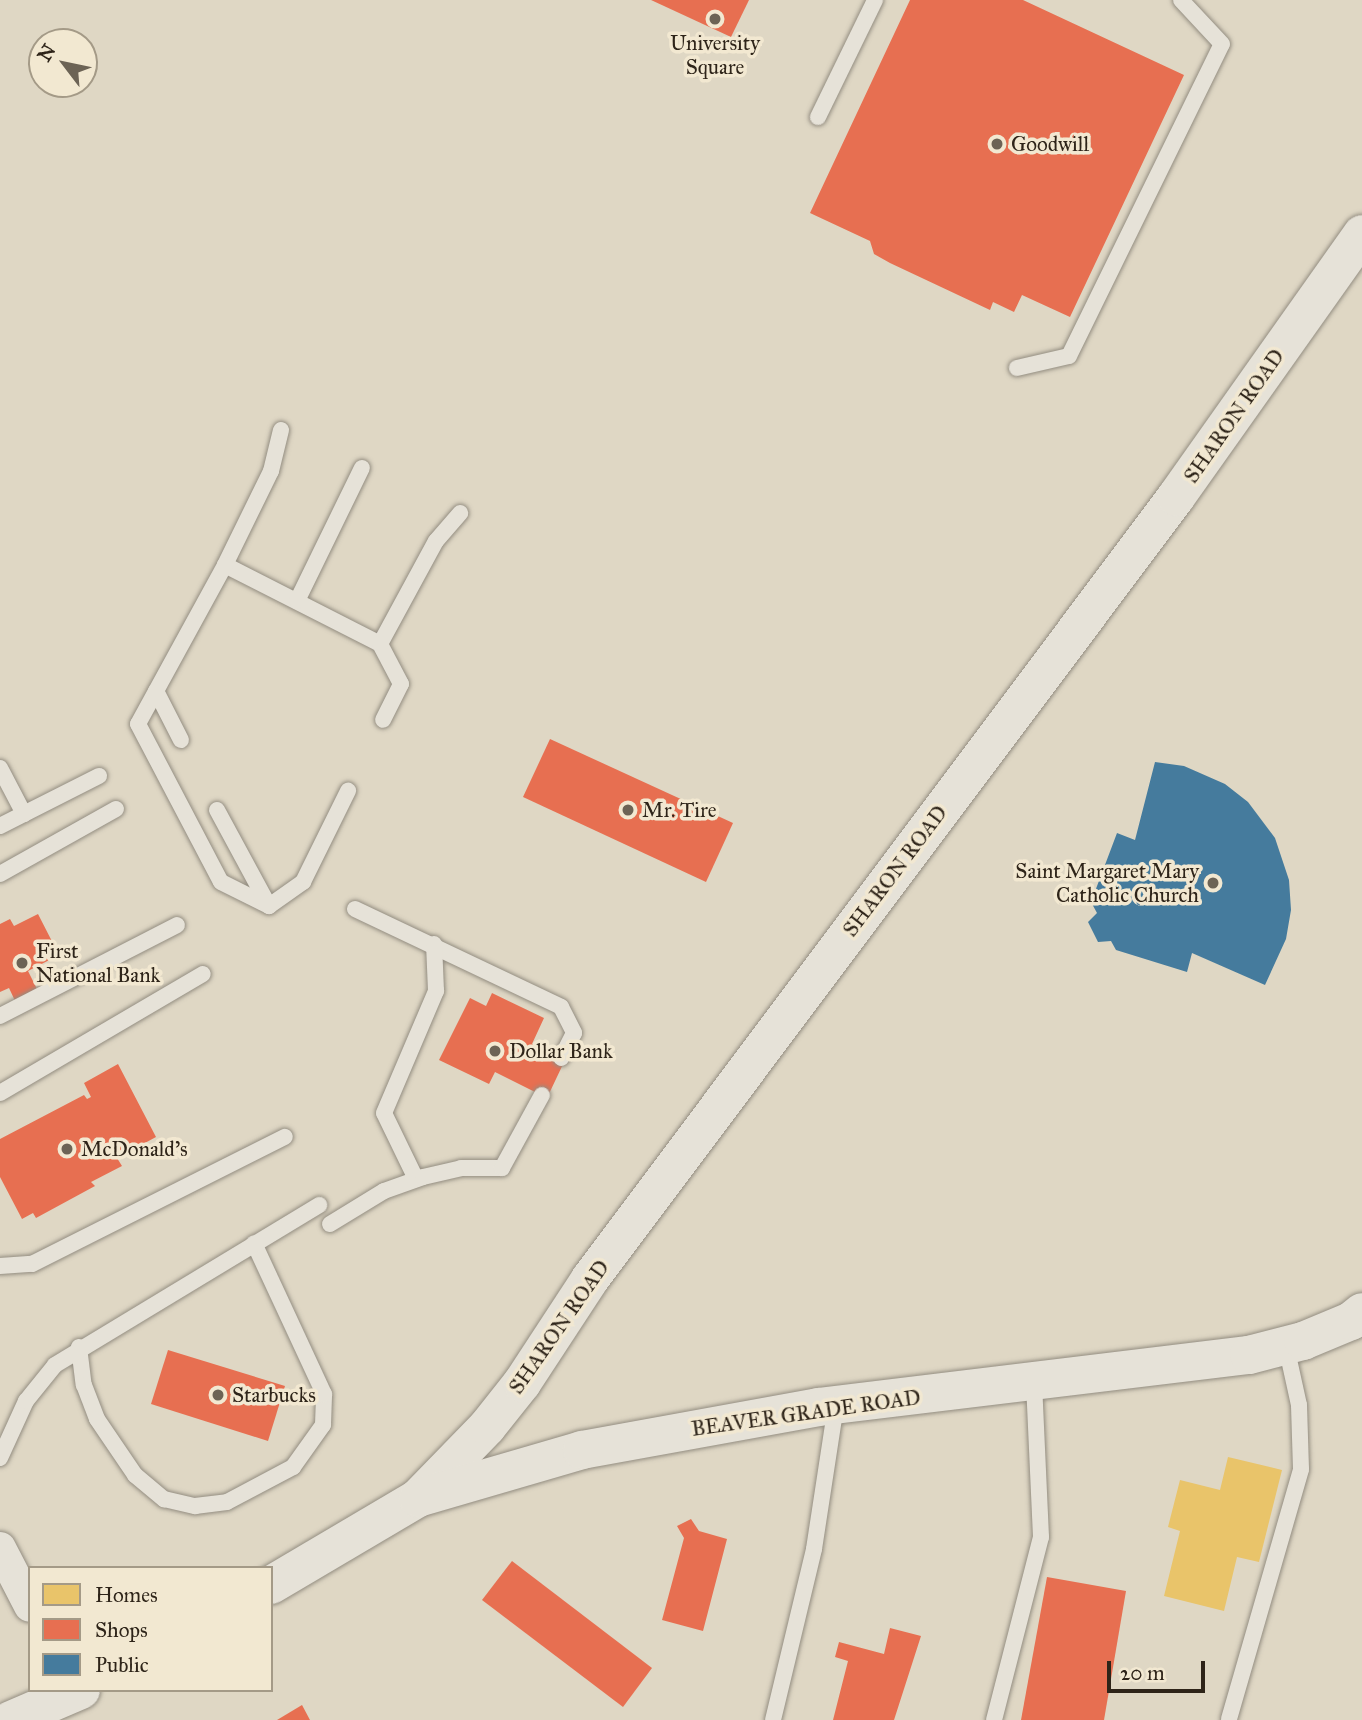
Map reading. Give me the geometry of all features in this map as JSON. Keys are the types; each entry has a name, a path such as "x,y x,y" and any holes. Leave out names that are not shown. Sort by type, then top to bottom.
{"street":[{"name":"SHARON ROAD","path":"418,1497 487,1427 522,1383 590,1279 1177,497 1362,234"},
{"name":"BEAVER GRADE ROAD","path":"273,1585 418,1497 582,1450 836,1405 1034,1384 1249,1355 1286,1346 1351,1321 1362,1312"},
{"path":"0,1548 28,1602"},
{"path":"18,1719 74,1692"}],"lane":[{"path":"818,117 875,0"},
{"path":"1017,368 1069,356 1222,44 1181,0"},
{"path":"269,906 221,882 138,724 225,565 271,471 281,430"},
{"path":"297,601 362,468"},
{"path":"380,644 436,541 460,513"},
{"path":"225,565 380,644 401,684 383,720"},
{"path":"156,691 181,740"},
{"path":"0,768 24,814"},
{"path":"0,826 99,776"},
{"path":"269,906 303,881 348,791"},
{"path":"0,874 116,808"},
{"path":"217,810 269,906"},
{"path":"355,909 434,944 561,1007 574,1033 561,1058"},
{"path":"0,1016 177,925"},
{"path":"416,1179 384,1113 436,991 434,944"},
{"path":"0,1093 203,974"},
{"path":"330,1224 384,1191 416,1179 461,1168 502,1168 542,1095"},
{"path":"0,1266 32,1264 285,1137"},
{"path":"0,1458 26,1401 55,1365 79,1347 319,1205"},
{"path":"79,1347 84,1385 97,1419 135,1475 164,1499 195,1506 227,1502 293,1467 323,1425 324,1394 254,1243"},
{"path":"1229,1719 1301,1469 1299,1405 1286,1346"},
{"path":"995,1720 1041,1537 1034,1384"},
{"path":"773,1720 814,1549 836,1405"}],"building: Homes":[{"path":"1228,1457 1282,1470 1259,1562 1237,1557 1224,1611 1164,1596 1180,1531 1168,1527 1180,1480 1220,1490"}],"building: Shops":[{"name":"University Square","path":"651,0 749,0 731,37"},
{"name":"Goodwill","path":"910,0 1023,0 1184,75 1070,317 1022,295 1014,312 993,302 990,310 890,263 874,254 870,241 810,213"},
{"name":"Mr. Tire","path":"550,739 733,823 706,882 523,797"},
{"name":"First National Bank","path":"38,914 59,955 28,971 39,993 17,1005 9,988 0,992 0,924 10,919 14,926"},
{"name":"Dollar Bank","path":"492,993 544,1018 532,1044 565,1060 547,1098 495,1072 489,1084 439,1060 470,998 486,1006"},
{"name":"McDonald's","path":"118,1064 156,1137 117,1158 122,1166 91,1182 95,1186 36,1218 33,1213 22,1219 0,1177 0,1139 84,1095 87,1099 91,1097 84,1083"},
{"name":"Starbucks","path":"168,1350 285,1386 268,1441 151,1404"},
{"path":"691,1519 699,1531 727,1539 703,1631 662,1620 684,1538 677,1526"},
{"path":"512,1561 652,1668 623,1707 482,1600"},
{"path":"1047,1577 1126,1591 1104,1720 1021,1720"},
{"path":"890,1628 921,1636 894,1720 833,1720 848,1661 835,1657 839,1642 884,1654"},
{"path":"302,1705 310,1720 277,1720"}],"building: Public":[{"path":"1155,762 1184,766 1225,784 1248,802 1275,838 1289,880 1291,910 1286,939 1265,985 1192,953 1187,972 1116,950 1111,941 1098,942 1088,922 1097,913 1091,902 1117,833 1135,840"}],"place":[{"name":"University Square","path":"715,19"},
{"name":"Goodwill","path":"997,144"},
{"name":"Mr. Tire","path":"628,810"},
{"name":"Saint Margaret Mary Catholic Church","path":"1213,883"},
{"name":"First National Bank","path":"22,963"},
{"name":"Dollar Bank","path":"495,1051"},
{"name":"McDonald's","path":"67,1149"},
{"name":"Starbucks","path":"218,1395"}]}
